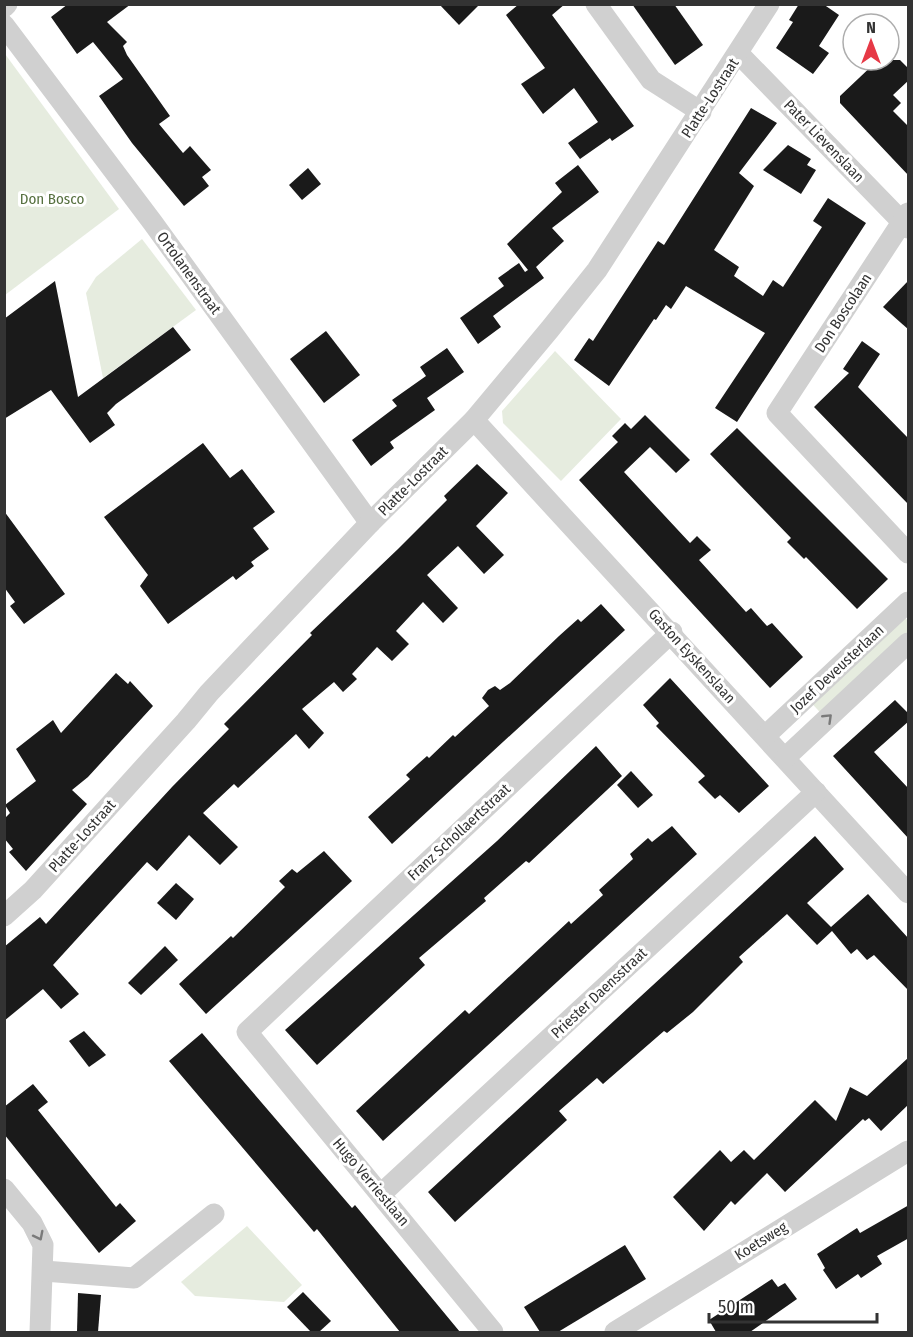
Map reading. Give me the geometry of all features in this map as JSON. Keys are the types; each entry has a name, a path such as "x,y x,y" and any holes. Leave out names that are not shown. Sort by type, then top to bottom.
{"street":[{"path":"596,4 651,80 700,112"},
{"name":"Platte-Lostraat","path":"4,916 33,890 209,693 370,523 474,420 597,270 739,54 769,4"},
{"name":"Ortolanenstraat","path":"4,25 148,215 370,523"},
{"name":"Pater Lievenslaan","path":"739,54 907,221"},
{"name":"Don Boscolaan","path":"907,221 777,413 909,553"},
{"name":"Gaston Eyskenslaan","path":"474,420 672,632 909,893"},
{"name":"Jozef Deveusterlaan","path":"765,736 909,602"},
{"name":"Franz Schollaertstraat","path":"247,1032 672,632"},
{"name":"Jozef Deveusterlaan","path":"785,758 909,643"},
{"name":"Priester Daensstraat","path":"381,1194 816,792"},
{"name":"Hugo Verriestlaan","path":"247,1032 493,1332"},
{"name":"Koetsweg","path":"615,1332 909,1151"},
{"path":"4,1189 32,1223 43,1245 44,1270 40,1332"},
{"path":"44,1270 134,1278 214,1214"}],"green space":[{"name":"Don Bosco","path":"5,54 119,209 4,295"},
{"path":"142,239 196,310 103,378 86,293 96,277"},
{"path":"555,351 621,419 561,481 503,423 502,411"},
{"path":"899,611 908,621 908,643 827,720 807,698"},
{"path":"247,1226 302,1285 284,1302 195,1296 181,1282"}],"building":[{"path":"68,4 131,4 107,22 127,42 123,46 127,55 170,116 159,124 183,153 190,146 211,170 202,177 209,186 184,206 132,143 99,96 123,79 93,42 77,54 51,17"},
{"path":"439,4 480,4 459,25"},
{"path":"519,4 565,4 552,15 634,126 612,141 610,138 580,159 568,143 598,122 574,88 543,114 521,84 545,68 506,15"},
{"path":"632,4 674,4 703,45 675,65"},
{"path":"799,4 823,4 839,15 819,46 829,53 813,74 776,48 793,22 789,20"},
{"path":"901,61 909,69 909,80 893,95 901,103 893,111 909,127 909,176 840,103 840,96 865,72 901,72"},
{"path":"751,108 777,123 739,173 754,186 714,250 739,267 734,276 763,296 773,280 783,287 822,227 813,221 828,198 866,223 737,422 715,408 765,333 686,286 671,309 666,305 656,320 654,319 609,386 574,360 589,338 593,341 658,241 664,245"},
{"path":"788,145 811,159 807,165 816,170 801,194 763,170"},
{"path":"578,165 599,192 552,228 564,241 536,267 544,278 493,316 501,327 478,344 460,318 504,286 498,278 519,263 525,272 528,270 507,244 562,192 555,183"},
{"path":"308,168 321,184 302,200 289,185"},
{"path":"909,280 909,330 883,307"},
{"path":"55,281 78,397 173,327 191,350 116,404 107,413 115,425 90,443 51,390 4,419 4,319"},
{"path":"326,331 360,375 324,403 290,359"},
{"path":"862,341 880,354 858,387 909,439 909,505 814,407 849,373 843,369"},
{"path":"447,348 464,372 427,398 435,410 390,442 394,448 371,466 352,440 397,406 392,400 426,376 420,367"},
{"path":"645,415 690,460 676,473 650,447 624,472 690,543 697,536 711,550 699,560 746,612 751,608 767,626 772,623 803,657 770,688 579,480 618,442 612,436 625,423 631,429"},
{"path":"737,428 888,579 857,609 806,557 804,559 787,542 791,538 710,454"},
{"path":"203,443 230,478 242,469 275,512 253,528 269,549 251,562 254,566 236,580 233,576 168,624 140,586 148,575 104,517"},
{"path":"477,464 508,493 476,526 504,555 484,574 458,546 427,575 458,608 443,623 423,602 396,631 409,644 392,661 377,647 352,674 357,679 343,692 334,682 302,709 324,733 309,749 296,734 238,788 234,784 203,813 238,847 220,865 189,835 157,871 147,862 53,965 79,994 61,1009 43,989 4,1021 4,947 40,917 46,924 172,787 229,729 224,724 312,635 310,633 447,500 444,496"},
{"path":"4,511 65,594 24,624 10,606 15,602 4,587"},
{"path":"601,604 625,630 392,844 368,817 410,779 406,775 427,756 429,758 453,735 455,737 489,706 482,698 488,690 495,686 500,690 510,683 578,619 581,622"},
{"path":"116,673 128,684 130,681 153,706 88,777 72,790 87,804 26,871 9,852 13,849 4,838 4,819 10,813 5,805 36,781 16,749 53,720 61,733"},
{"path":"670,678 769,786 739,813 720,795 715,799 698,782 705,776 656,726 659,723 643,705"},
{"path":"895,700 909,714 909,721 874,752 909,789 909,839 833,756"},
{"path":"596,746 622,776 529,863 526,861 484,898 486,901 419,958 425,965 317,1065 285,1030 497,841"},
{"path":"631,771 653,795 638,808 617,785"},
{"path":"672,826 697,854 383,1141 356,1111 465,1010 469,1014 569,921 571,924 603,895 599,890 633,859 630,854 648,838 652,842"},
{"path":"815,836 844,869 807,903 831,927 868,894 909,939 909,991 874,955 867,960 857,949 851,954 832,931 817,945 787,914 739,957 743,962 693,1012 667,1033 664,1031 603,1084 597,1078 559,1111 567,1120 455,1222 428,1192"},
{"path":"324,851 352,881 206,1014 179,984 231,936 233,938 285,887 279,881 292,869 297,873"},
{"path":"176,883 194,899 176,920 157,903"},
{"path":"165,946 178,960 141,995 128,983"},
{"path":"84,1031 106,1055 89,1067 69,1041"},
{"path":"202,1033 352,1208 355,1205 460,1332 400,1332 317,1229 314,1232 169,1061"},
{"path":"909,1057 909,1104 881,1131 869,1118 865,1121 863,1119 785,1192 767,1173 735,1205 731,1201 704,1231 673,1197 720,1150 731,1162 744,1150 754,1160 815,1100 836,1121 850,1087 867,1096"},
{"path":"33,1084 48,1102 38,1110 116,1207 120,1203 136,1221 99,1253 4,1134 4,1107"},
{"path":"909,1205 909,1238 877,1256 882,1264 861,1278 858,1274 836,1289 823,1270 825,1268 817,1254 857,1228 860,1233"},
{"path":"625,1245 646,1279 558,1332 540,1332 524,1307"},
{"path":"772,1279 778,1287 785,1283 797,1299 750,1332 716,1332 709,1320"},
{"path":"303,1292 331,1321 319,1332 311,1332 287,1307"},
{"path":"78,1293 101,1295 98,1332 77,1332"}]}
